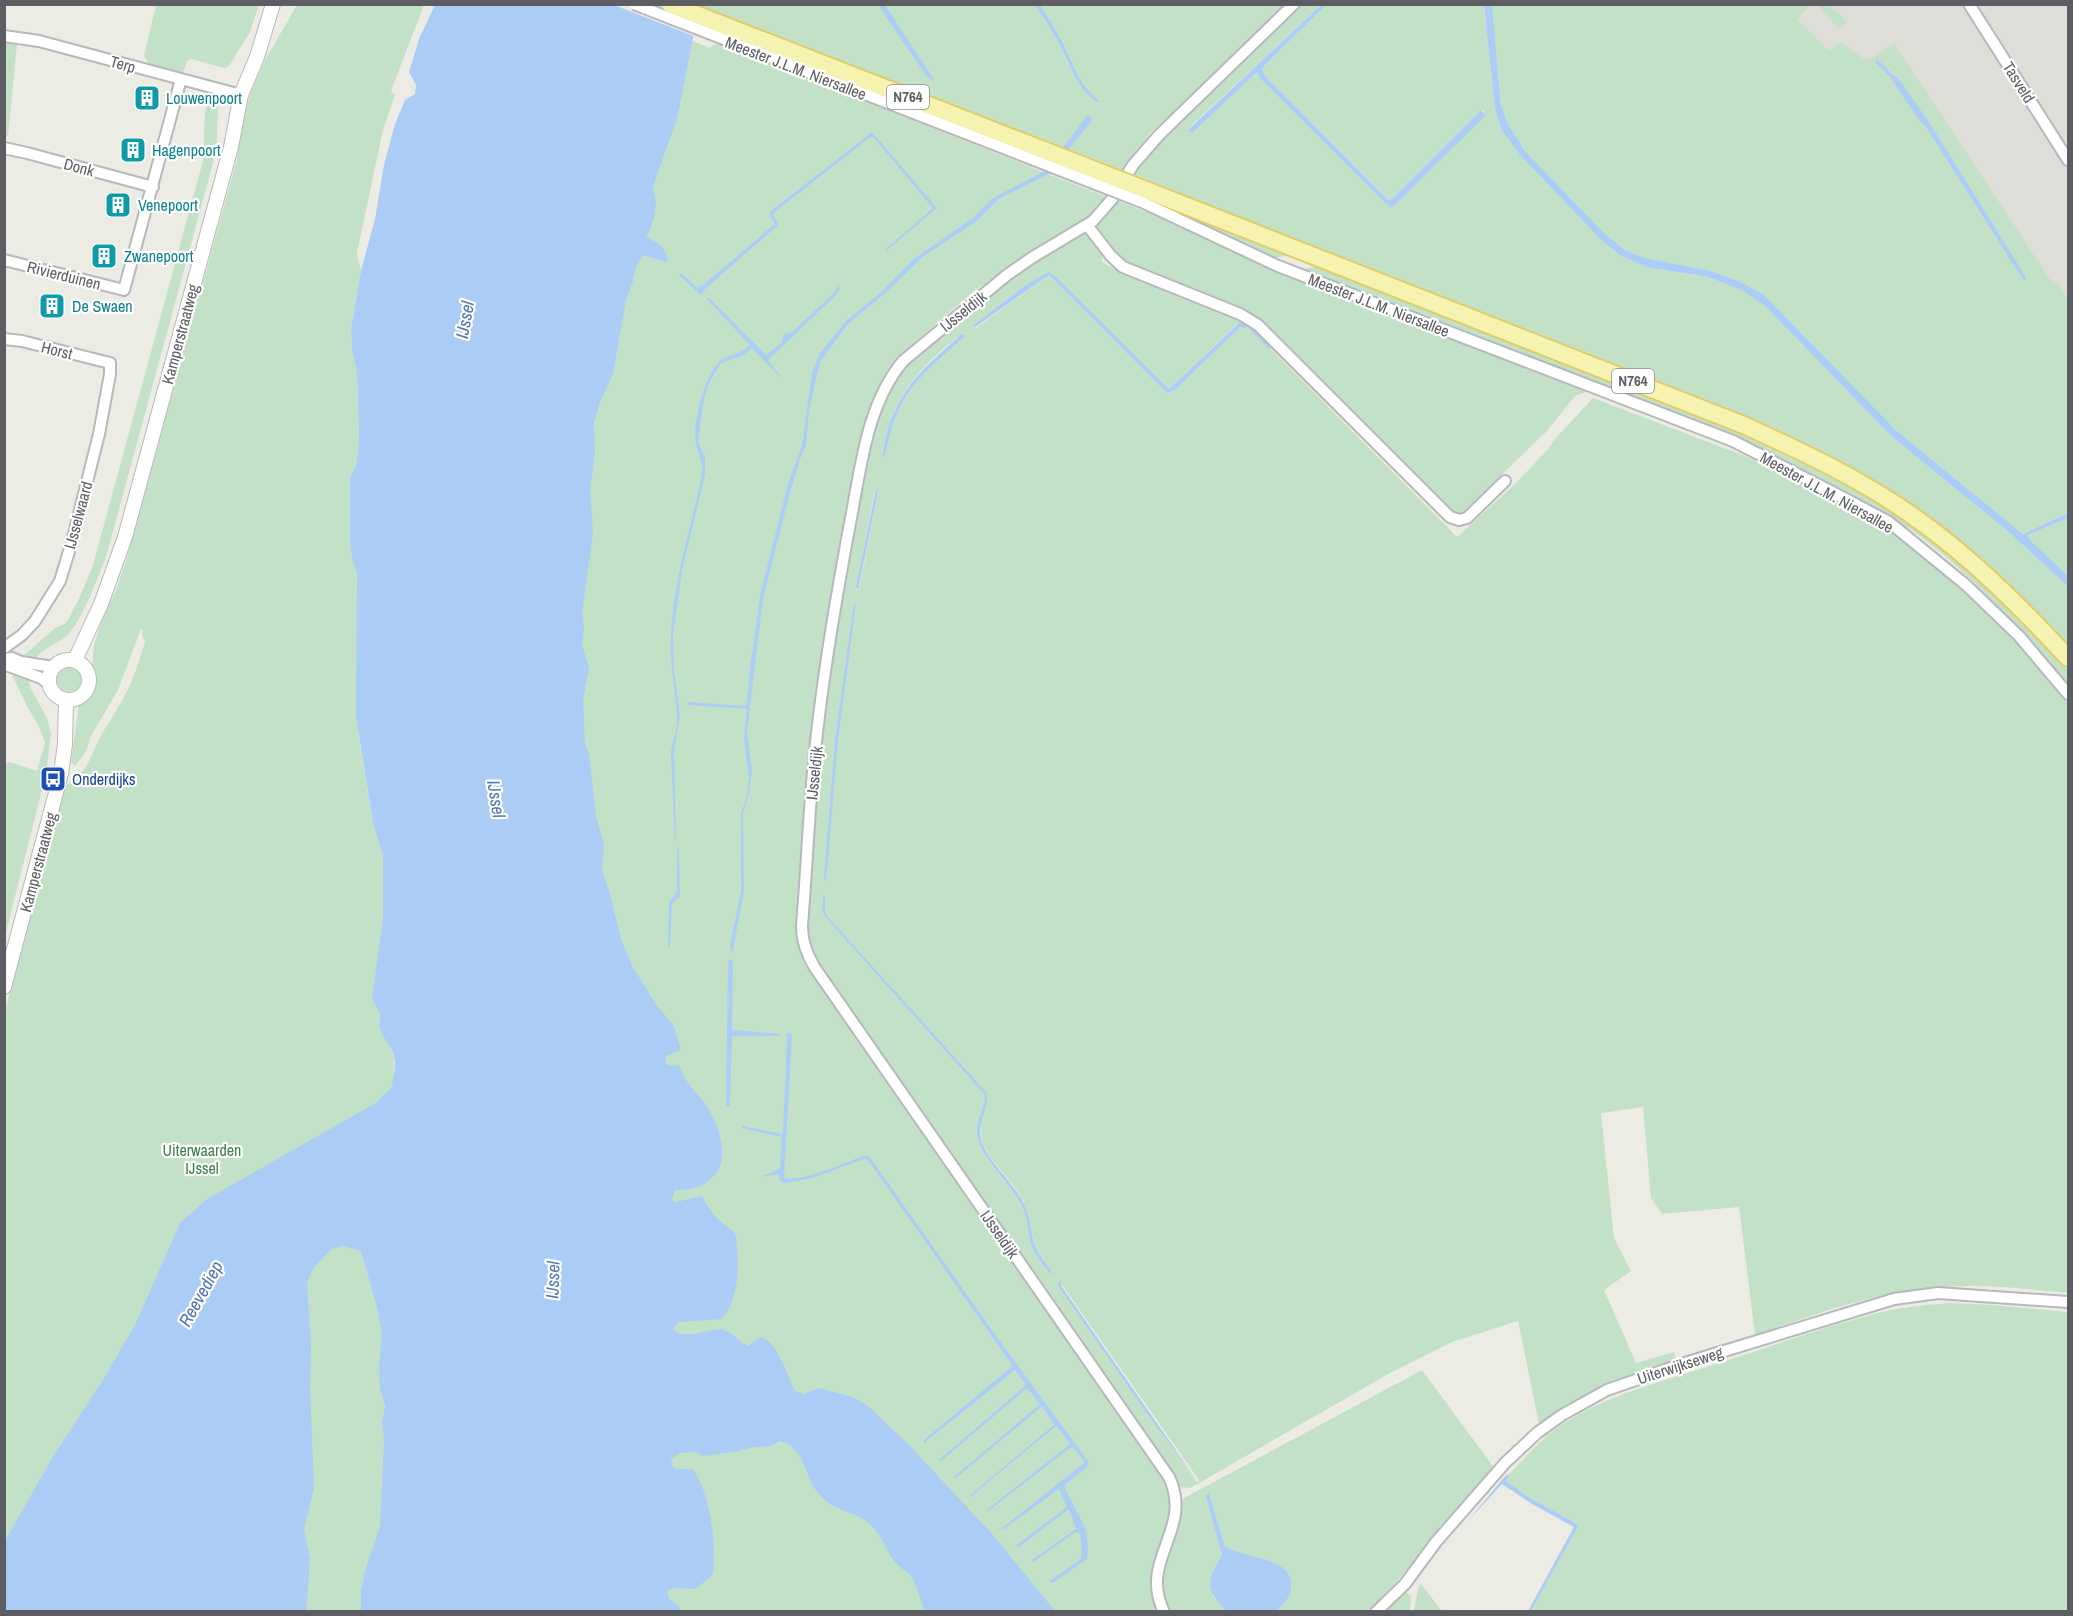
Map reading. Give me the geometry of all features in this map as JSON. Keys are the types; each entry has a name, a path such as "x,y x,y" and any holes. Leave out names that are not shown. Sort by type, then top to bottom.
{"main road":[{"name":"Kamperstraatweg","path":"75,660 101,604 125,537 231,147 241,95 257,57 273,4"},
{"name":"Meester J.L.M. Niersallee","path":"670,4 1144,196 1746,426 1831,466 1910,514 1975,565 2028,615 2068,658"},
{"path":"63,660 75,660 82,664 89,680 82,695 66,700 55,695 49,684 49,675 53,666 63,660"},
{"name":"Kamperstraatweg","path":"4,987 61,774 65,744 66,700"}],"street":[{"name":"Meester J.L.M. Niersallee","path":"634,4 1144,196 1278,266 1732,441 1889,522 1966,585 2019,636 2068,694"},
{"name":"IJsseldijk","path":"1164,1611 1158,1592 1157,1575 1177,1507 1174,1487 1169,1477 815,968 805,948 802,933 812,783 833,616 862,460 872,417 894,371 968,306 1033,257 1087,225 1106,208 1133,165 1152,142 1294,4"},
{"name":"Tasveld","path":"1969,4 2068,160"},
{"name":"Terp","path":"4,36 39,41 241,95"},
{"path":"153,187 181,79"},
{"name":"Donk","path":"4,148 153,187"},
{"name":"Rivierduinen","path":"4,260 124,290 153,187"},
{"path":"1087,225 1111,256 1123,267 1240,314 1258,325 1450,517 1459,520 1467,518 1505,481"},
{"name":"Horst","path":"4,339 22,341 110,363"},
{"name":"IJsselwaard","path":"5,655 35,621 60,581 99,434 110,363"},
{"path":"49,684 41,678 6,665 5,655 21,662 53,666"},
{"name":"Uiterwijkseweg","path":"1376,1611 1405,1584 1436,1542 1505,1463 1537,1433 1607,1390 1684,1363 1894,1299 1938,1293 2068,1302"}],"shaded area":[{"path":"1780,5 2068,5 2068,326 1820,55"}],"green space":[{"path":"156,5 259,5 250,32 229,66 224,68 191,59 187,61 183,73 150,66 144,56"},
{"name":"Uiterwaarden IJssel","path":"297,5 424,5 391,91 395,95 383,130 357,253 361,271 351,329 357,374 359,440 356,465 350,478 352,559 357,573 358,732 373,823 383,857 383,918 391,1050 394,1057 380,1362 385,1408 379,1612 5,1612 5,1012 63,787 78,776 87,764 128,689 145,642 141,629 118,690 91,736 86,752 75,766 71,762 79,704 88,697 94,687 95,676 92,668 94,645 126,561 236,163 245,112 265,60"},
{"path":"701,5 1289,5 1149,134 1125,171"},
{"path":"1299,5 1321,5 1189,128 1189,132 1257,72 1383,201 1395,205 1485,115 1484,111 1481,110 1392,199 1388,200 1266,77 1262,70 1326,5 1484,5 1495,109 1501,129 1520,155 1602,241 1620,255 1646,267 1708,277 1741,290 1764,305 1892,437 2010,533 2068,587 2068,645 1994,571 1924,513 1885,488 1712,406 1335,257 1131,173 1144,155"},
{"path":"1492,5 1811,5 1797,19 1829,51 1840,42 1866,60 1894,43 2053,284 2058,282 2068,300 2068,513 2023,534 1898,432 1763,294 1741,282 1711,271 1645,258 1625,250 1603,232 1525,151 1508,124 1501,105","holes":["1875,62 1889,69 1901,82 1931,125 2026,277 2023,280 1926,127 1890,77"]},
{"path":"1818,5 1828,5 1848,22 1838,29"},
{"path":"692,41 710,48 714,44 722,45 1110,198 1084,223 1040,245 973,292 897,357 878,388 869,415 838,568 800,937 1162,1469 1174,1501 1162,1548 1161,1611 660,1611 569,687 581,382 679,104"},
{"path":"4,42 17,44 8,136 4,136"},
{"path":"210,91 219,94 215,156 106,557 77,623 70,632 37,656 34,661 21,658 55,628 66,623 93,565 204,157 205,116"},
{"path":"1144,197 1292,255 1266,257"},
{"path":"1116,200 1146,212 1148,210 1292,278 1589,391 1575,396 1546,432 1458,517 1450,513 1264,327 1118,259 1096,230 1096,224"},
{"path":"1084,231 1103,251 1102,262 1124,274 1228,314 1242,322 1237,324 1169,389 1051,272 1027,284 973,327 976,328 1049,275 1168,393 1175,390 1237,329 1245,326 1271,349 1457,537 1513,486 1593,398 1745,456 1894,531 1921,550 2010,632 2068,703 2068,1293 1976,1286 1921,1289 1849,1304 1755,1335 1739,1207 1662,1214 1651,1198 1643,1107 1601,1113 1614,1238 1631,1271 1604,1290 1636,1363 1674,1352 1676,1363 1587,1394 1539,1424 1518,1321 1452,1342 1390,1373 1190,1488 1180,1487 1129,1409 951,1160 817,967 805,936 817,752 835,617 864,461 884,397 906,365 1011,278","holes":["963,334 926,371 910,391 895,419 885,455 890,424 898,402 922,369","875,490 878,492 859,590 856,590","855,603 838,742 825,882 835,739","823,895 827,916 987,1095 980,1124 982,1142 990,1157 1016,1189 1024,1203 1036,1248 1049,1273 1032,1249 1022,1206 981,1148 977,1126 984,1104 984,1094 822,911","1060,1282 1199,1480 1197,1482 1062,1291"]},
{"path":"1319,266 1608,378 1730,429 1885,504 1961,558 2059,657 2068,668 2068,689 2034,647 1979,587 1939,551 1883,512 1768,455 1298,270"},
{"path":"2068,518 2068,576 2028,538 2028,535"},
{"path":"69,668 78,671 81,680 78,689 69,692 60,689 57,680 60,671"},
{"path":"12,675 29,681 47,718 51,733 46,774 5,936 5,764 10,762 37,771 45,743 38,724"},
{"path":"1950,1303 2068,1312 2068,1611 1531,1611 1579,1525 1527,1496 1506,1481 1508,1475 1557,1428 1594,1407 1636,1389 1824,1328 1895,1309"},
{"path":"1422,1370 1495,1469 1371,1611 1276,1611 1289,1598 1225,1546 1209,1493 1222,1555 1216,1564 1213,1597 1226,1611 1168,1612 1160,1580 1180,1503 1184,1498"},
{"path":"1421,1584 1442,1611 1414,1612 1418,1588"},
{"path":"1402,1591 1411,1596 1410,1611 1382,1612"}],"water":[{"path":"435,5 703,5 694,33 677,119 653,186 656,203 654,218 646,235 662,247 668,260 665,262 643,255 636,267 626,300 613,374 600,402 594,423 595,454 590,490 593,533 582,612 584,628 582,645 589,668 583,700 585,744 589,754 596,816 604,845 602,870 621,939 632,966 657,1006 673,1024 681,1050 666,1056 666,1063 669,1066 679,1065 687,1081 710,1112 721,1140 722,1160 713,1177 696,1188 675,1190 672,1200 676,1202 702,1196 715,1216 736,1236 737,1279 732,1301 722,1319 679,1322 673,1329 684,1334 724,1330 748,1346 759,1338 765,1339 776,1350 795,1391 804,1394 818,1388 853,1397 868,1406 910,1446 993,1535 1055,1611 924,1611 912,1577 894,1560 876,1531 860,1517 837,1508 825,1500 814,1487 795,1450 780,1441 770,1446 703,1456 696,1452 680,1453 671,1459 672,1466 676,1469 692,1469 698,1478 708,1505 714,1552 712,1576 695,1589 674,1588 667,1591 669,1599 679,1606 681,1611 361,1611 361,1591 365,1571 380,1527 384,1439 382,1422 385,1407 380,1388 379,1366 382,1334 361,1251 343,1246 331,1249 313,1269 307,1282 311,1346 310,1387 314,1488 304,1529 310,1559 306,1611 5,1612 5,1541 52,1458 103,1380 136,1323 180,1223 207,1199 374,1104 392,1087 394,1056 381,1032 381,1015 372,999 383,917 383,857 373,823 356,717 357,573 352,559 350,540 350,478 356,465 359,440 357,374 351,329 361,271 375,219 384,165 395,124 405,100 415,94 416,85 409,72 419,39"},
{"path":"878,5 885,5 935,81 925,74"},
{"path":"1035,5 1040,5 1060,38 1079,77 1099,103 1081,86 1056,38"},
{"path":"1321,5 1326,5 1262,70 1266,77 1388,200 1392,199 1481,110 1486,115 1391,207 1260,78 1257,72 1192,133 1188,130"},
{"path":"1484,5 1492,5 1501,105 1508,124 1525,151 1603,232 1625,250 1645,258 1711,271 1741,282 1763,294 1898,432 2023,534 2068,513 2068,518 2028,535 2028,538 2068,576 2068,587 2010,533 1892,437 1764,305 1741,290 1708,277 1646,267 1620,255 1602,241 1520,155 1501,129 1495,109"},
{"path":"1877,59 1901,82 1931,125 2026,277 2025,280 1926,127 1890,77 1875,62"},
{"path":"1090,115 1092,120 1049,174 1000,198 977,221 924,256 882,296 848,324 820,362 809,410 806,446 790,493 763,599 747,731 752,772 749,793 743,813 744,891 731,951 730,946 741,891 741,813 747,796 749,778 744,737 747,709 688,705 687,702 745,706 747,703 761,591 788,484 802,445 812,373 820,353 845,322 879,294 915,258 973,218 993,198 1045,171"},
{"path":"872,132 937,208 886,251 932,207 874,138 870,137 775,212 773,215 778,223 777,226 701,295 679,275 682,273 697,288 703,285 775,224 770,216 771,211"},
{"path":"1049,272 1169,389 1239,323 1246,323 1272,348 1269,349 1247,327 1240,327 1175,390 1167,393 1049,275 974,328 974,325 1027,284"},
{"path":"838,284 840,289 837,294 768,360 784,381 752,348 742,356 721,363 709,383 704,399 698,441 705,458 705,475 682,570 673,635 674,671 680,716 674,751 675,842 671,754 677,723 671,658 672,615 702,475 695,435 696,425 700,401 713,370 721,360 750,345 706,298 709,298 766,355 782,342 784,334 791,333 835,292"},
{"path":"962,334 965,336 927,371 910,391 895,419 883,457 888,429 908,387 938,355"},
{"path":"876,489 878,492 858,591 856,587"},
{"path":"854,603 856,605 838,742 826,882 824,877 835,739"},
{"path":"677,848 679,849 680,896 672,904 670,947 668,945 669,902 677,892"},
{"path":"823,895 827,916 986,1092 986,1103 980,1128 982,1142 990,1158 1022,1200 1036,1249 1052,1273 1049,1273 1033,1249 1022,1206 981,1148 977,1126 984,1104 984,1094 825,917 822,911"},
{"path":"730,959 733,961 732,1030 781,1034 778,1036 732,1036 730,1105 727,1107 728,961"},
{"path":"786,1033 791,1033 792,1036 784,1178 802,1177 866,1155 869,1156 1088,1461 1089,1465 1065,1485 1085,1527 1088,1544 1087,1559 1053,1583 1050,1582 1051,1580 1081,1559 1080,1533 1075,1532 1034,1562 1032,1560 1076,1529 1069,1509 1019,1547 1015,1546 1067,1507 1059,1489 1001,1529 1084,1461 1073,1447 1070,1448 987,1512 1069,1445 1056,1426 969,1496 1054,1425 1041,1407 956,1478 954,1477 1040,1404 1027,1388 941,1461 939,1460 1026,1385 1015,1370 924,1443 924,1440 1012,1365 868,1160 864,1159 812,1178 784,1183 780,1181 779,1174 760,1177 780,1169 782,1137 742,1128 742,1126 781,1134 783,1132"},
{"path":"1060,1281 1062,1287 1198,1482 1059,1287"},
{"path":"1507,1474 1506,1481 1527,1496 1579,1525 1531,1611 1528,1611 1574,1527 1502,1484 1466,1523"},
{"path":"1209,1493 1225,1546 1275,1563 1289,1575 1291,1584 1289,1596 1276,1611 1226,1611 1214,1597 1211,1578 1222,1555 1206,1496"}],"pier":[{"path":"614,5 699,5 705,7 696,37"}],"place":[{"name":"Louwenpoort","path":"147,98"},
{"name":"Hagenpoort","path":"133,150"},
{"name":"Venepoort","path":"118,205"},
{"name":"Zwanepoort","path":"104,256"},
{"name":"De Swaen","path":"52,306"},
{"name":"Onderdijks","path":"53,779"}],"water label":[{"name":"IJssel","path":"465,320"},
{"name":"IJssel","path":"496,799"},
{"name":"IJssel","path":"553,1280"},
{"name":"Reevediep","path":"201,1294"}]}
